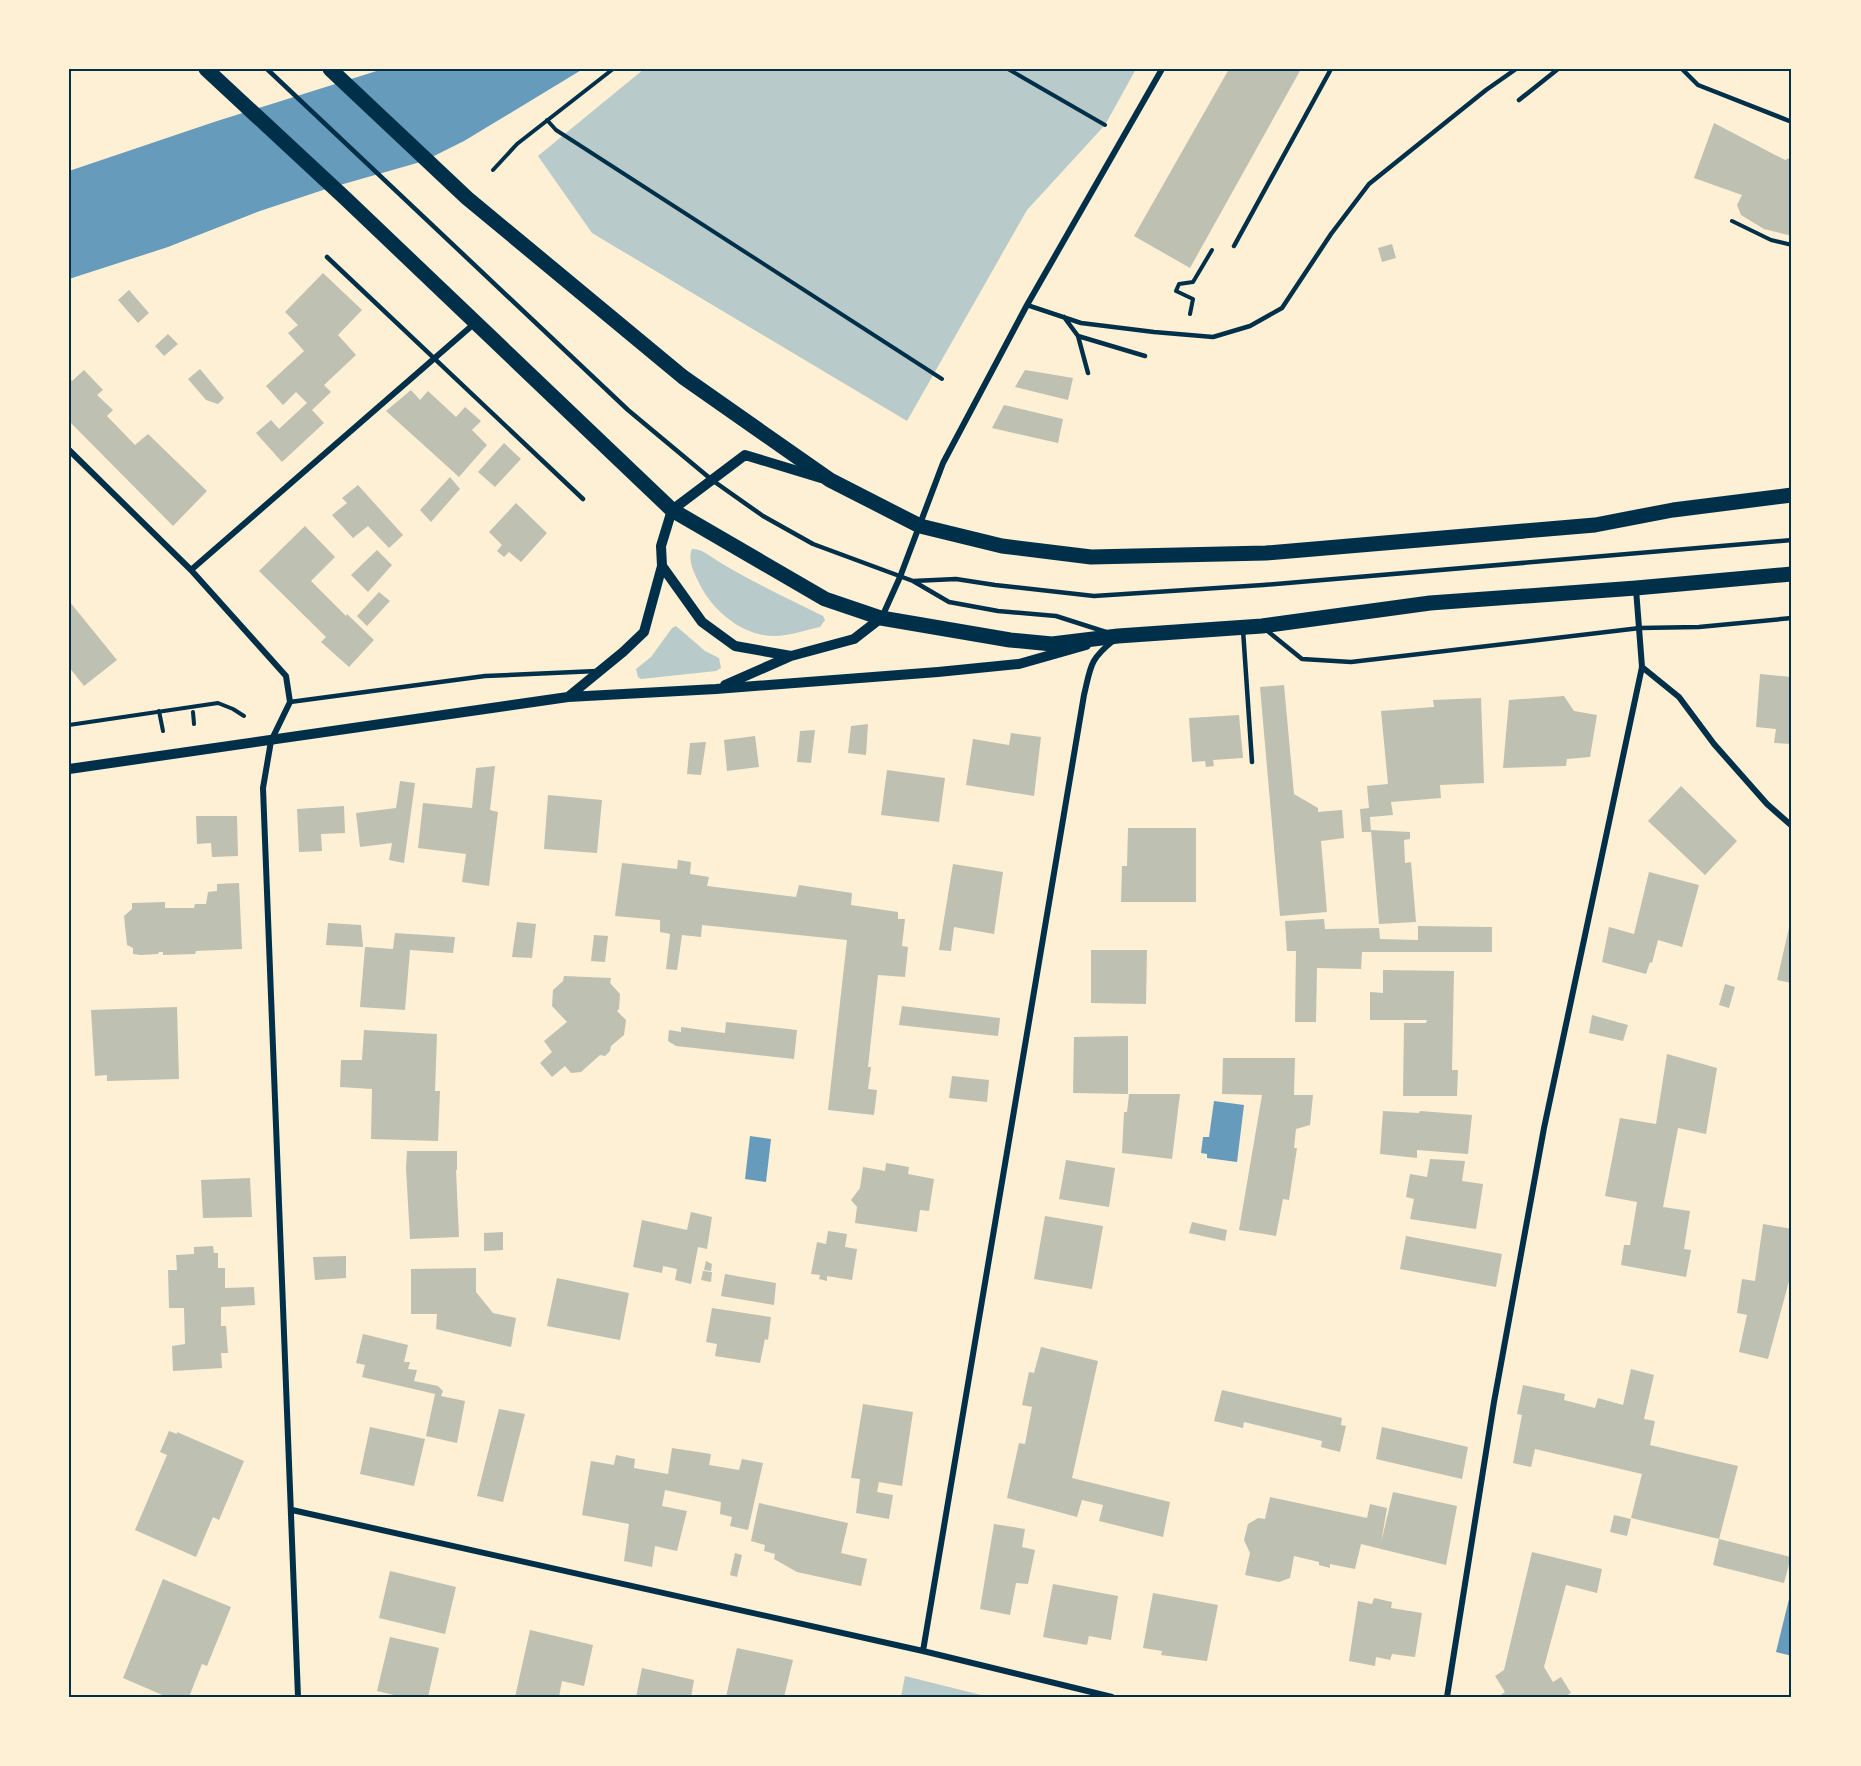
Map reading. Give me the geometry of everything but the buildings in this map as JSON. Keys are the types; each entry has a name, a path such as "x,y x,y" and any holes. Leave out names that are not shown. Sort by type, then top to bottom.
{"main road":[{"path":"206,69 346,199 672,510 825,599 881,618 1010,640 1052,644 1118,636 1262,626 1430,603 1792,574"},
{"path":"330,69 467,198 683,377 830,480 920,526 1002,546 1091,557 1266,553 1595,525 1673,510 1792,495"}],"street":[{"path":"716,689 791,656 854,639 881,618 900,577 943,464 1027,305 1162,69"},
{"path":"191,570 475,323"},
{"path":"69,450 191,570 286,676 290,702 270,741 264,788 298,1697"},
{"path":"568,697 644,632 662,566 661,546 672,510 745,455 830,480"},
{"path":"662,566 702,622 735,646 791,656"},
{"path":"1447,1697 1494,1401 1544,1128 1642,667 1636,588"},
{"path":"69,769 568,697 716,689 1019,664 1118,636"},
{"path":"922,1651 1084,695 1090,668 1097,654 1118,636"},
{"path":"1642,667 1679,698 1722,753 1767,804 1792,826"},
{"path":"291,1510 922,1651 1112,1697"}],"lane":[{"path":"267,69 628,410 712,480 763,516 813,544 913,581 949,602 998,611 1056,616 1118,636"},
{"path":"1234,246 1331,69"},
{"path":"1027,305 1081,323 1154,332 1213,337 1250,326 1282,308 1331,234 1369,184 1486,90 1516,69"},
{"path":"1519,100 1558,69"},
{"path":"1682,69 1698,85 1792,122"},
{"path":"327,257 583,499"},
{"path":"1063,317 1078,336 1088,373"},
{"path":"1078,336 1145,356"},
{"path":"913,581 956,579 1094,596 1263,585 1792,540"},
{"path":"1262,626 1302,659 1351,662 1640,628 1699,627 1792,618"},
{"path":"1243,628 1252,762"},
{"path":"290,702 485,676 600,671"}],"path":[{"path":"493,170 517,144 613,69"},
{"path":"1008,69 1105,125"},
{"path":"547,120 556,130 942,379"},
{"path":"1732,221 1771,240 1792,245"},
{"path":"1183,294 1176,291 1179,284 1193,282"},
{"path":"69,725 218,703 245,717 270,741"},
{"path":"193,712 195,728"}],"shaded area":[{"path":"644,69 1136,69 1105,125 1027,210 907,421 592,233 538,156"},
{"path":"692,549 703,552 746,577 823,616 825,620 820,627 780,636 762,635 740,627 721,613 706,595 692,567 690,558"},
{"path":"676,626 705,651 719,658 721,668 716,671 641,679 638,677 636,669 651,657 672,628"},
{"path":"905,1676 989,1697 901,1697"}],"water":[{"path":"383,69 583,69 464,141 424,161 326,189 260,211 168,247 69,279 69,171 214,122"},
{"path":"1214,1101 1244,1105 1237,1162 1207,1158 1207,1154 1201,1153 1203,1137 1209,1137"},
{"path":"750,1136 771,1139 766,1182 745,1179"},
{"path":"1792,1592 1792,1656 1776,1652"}]}
